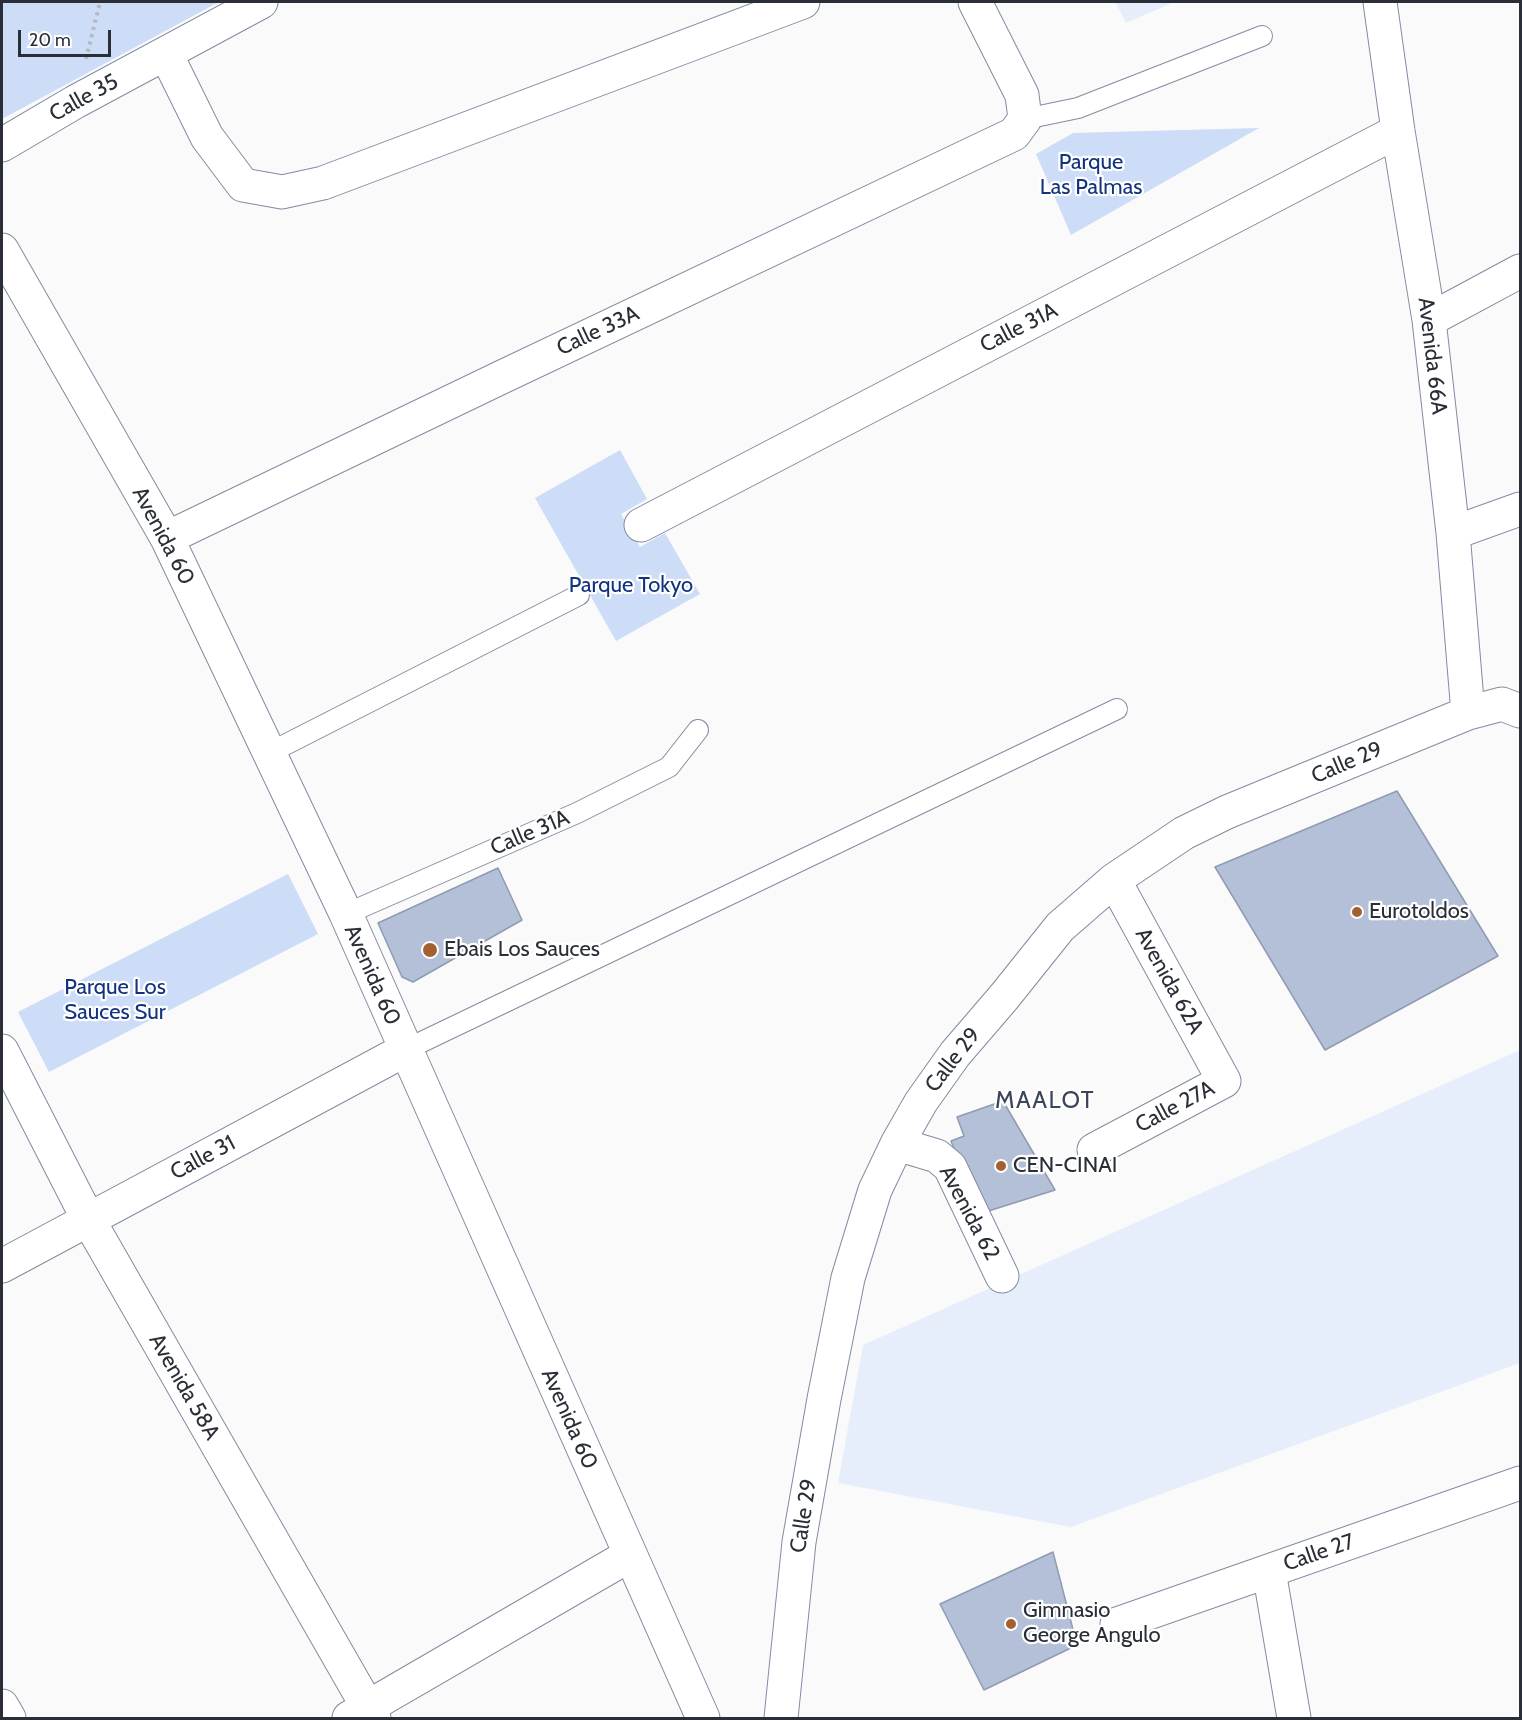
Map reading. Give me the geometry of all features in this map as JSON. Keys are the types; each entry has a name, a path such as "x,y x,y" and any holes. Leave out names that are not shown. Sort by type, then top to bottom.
{"street":[{"name":"Calle 35","path":"2,145 75,102 261,2"},
{"path":"166,54 207,137 243,185 282,192 323,183 803,2"},
{"path":"975,2 1022,95 1025,119"},
{"name":"Avenida 66A","path":"1380,2 1398,131 1429,320 1454,533 1468,713"},
{"name":"Calle 33A","path":"167,538 502,376 1014,134 1025,119"},
{"name":"Calle 31A","path":"641,525 1398,131"},
{"name":"Avenida 60","path":"2,250 167,538 346,914 703,1719"},
{"path":"1429,320 1521,272"},
{"path":"1454,533 1521,509"},
{"name":"Calle 29","path":"781,1719 799,1542 824,1399 851,1268 875,1190 897,1144 921,1102 955,1054 1060,927 1114,880 1184,833 1468,713 1502,704 1521,711"},
{"name":"Avenida 62A","path":"1114,880 1224,1081"},
{"name":"Calle 31","path":"2,1266 405,1050"},
{"name":"Avenida 58A","path":"2,1052 88,1219 363,1715"},
{"name":"Calle 27A","path":"1094,1150 1224,1081"},
{"name":"Avenida 62","path":"897,1144 937,1156 950,1167 1002,1276"},
{"name":"Calle 27","path":"1117,1624 1521,1483"},
{"path":"363,1715 630,1555"},
{"path":"1269,1571 1294,1719"},
{"path":"2,1706 9,1719"}],"lane":[{"path":"1025,119 1078,108 1262,36"},
{"path":"269,753 579,596"},
{"path":"405,1050 1117,709"},
{"name":"Calle 31A","path":"346,914 577,813 669,767 698,730"}],"path":[{"path":"75,102 100,2"}],"shaded area":[{"path":"1115,2 1174,2 1126,23"},
{"path":"1520,1050 1520,1363 1071,1527 838,1483 863,1345"}],"green space":[{"path":"2,2 219,2 2,119"},
{"name":"Parque Las Palmas","path":"1259,128 1071,235 1036,154 1073,133"},
{"name":"Parque Tokyo","path":"620,450 647,499 621,514 640,547 665,533 700,594 616,641 535,498"},
{"name":"Parque Los Sauces Sur","path":"288,874 318,934 49,1072 18,1012"}],"building":[{"name":"Eurotoldos","path":"1397,791 1498,956 1325,1050 1215,867"},
{"name":"Ebais Los Sauces","path":"498,868 522,920 413,982 402,977 378,923"},
{"name":"CEN-CINAI","path":"1003,1101 1055,1190 979,1214 951,1141 964,1136 957,1117"},
{"name":"Gimnasio George Angulo","path":"1053,1552 1077,1645 984,1690 940,1604"}],"place":[{"name":"Eurotoldos","path":"1357,912"},
{"name":"Ebais Los Sauces","path":"430,950"},
{"name":"CEN-CINAI","path":"1001,1166"},
{"name":"Gimnasio George Angulo","path":"1011,1624"}],"district":[{"name":"MAALOT","path":"1045,1101"}]}
